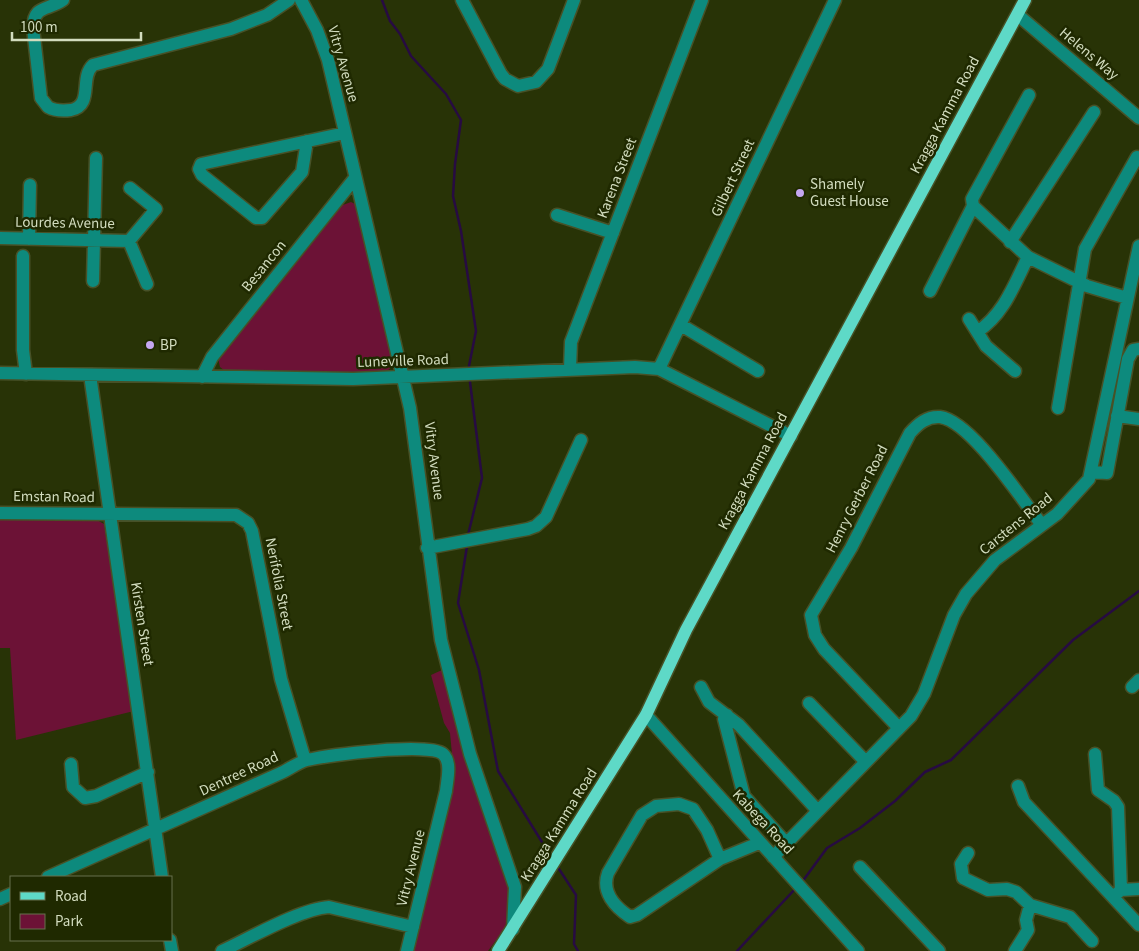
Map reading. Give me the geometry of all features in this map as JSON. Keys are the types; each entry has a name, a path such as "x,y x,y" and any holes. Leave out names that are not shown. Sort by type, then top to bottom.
{"main road":[{"name":"Kragga Kamma Road","path":"498,951 513,930 646,716 686,630 1025,0"}],"street":[{"path":"63,0 39,11 34,20 33,28 41,98 44,104 52,109 66,110 78,108 84,101 87,72 93,65 231,29 267,15 289,0"},
{"name":"Vitry Avenue","path":"301,0 317,30 328,60 403,378 417,450 427,548 441,640 470,754 515,887 513,930"},
{"path":"462,0 505,80 518,86 527,85 541,78 548,69 574,0"},
{"name":"Karena Street","path":"570,368 571,342 702,0"},
{"name":"Gilbert Street","path":"659,369 835,0"},
{"name":"Helens Way","path":"1018,15 1139,118"},
{"path":"930,291 973,206 972,199 1029,95"},
{"path":"1010,242 1094,112"},
{"path":"307,141 300,175 262,218 256,218 202,175 199,169 201,164 307,141 345,133"},
{"path":"1058,408 1085,249 1138,157"},
{"path":"93,281 96,158"},
{"name":"Besancon","path":"202,377 212,357 355,178"},
{"path":"29,239 30,185"},
{"path":"130,188 156,209 129,240 146,284"},
{"path":"973,206 1028,257 1080,283 1132,292"},
{"path":"557,215 613,234"},
{"name":"Lourdes Avenue","path":"0,238 129,240"},
{"name":"Carstens Road","path":"776,860 786,843 911,716 924,694 954,615 966,594 995,560 1057,514 1083,488 1090,472 1132,292 1139,246"},
{"path":"23,256 23,350 26,374"},
{"path":"977,332 994,319 1003,307 1028,257"},
{"path":"969,318 992,353 1015,372"},
{"path":"681,325 758,371"},
{"path":"1090,472 1107,473 1129,355 1133,350 1139,349"},
{"name":"Luneville Road","path":"0,373 353,379 403,378 570,368 635,367 659,369 791,436"},
{"name":"Kirsten Street","path":"90,375 108,514 148,772 162,876"},
{"path":"1117,416 1139,419"},
{"name":"Henry Gerber Road","path":"899,728 824,649 814,635 811,615 851,548 910,433 920,423 933,418 956,423 966,430 1000,469 1042,525"},
{"path":"427,548 528,529 541,523 550,509 581,440"},
{"name":"Emstan Road","path":"0,513 108,514"},
{"name":"Nerifolia Street","path":"108,514 236,515 248,523 255,544 281,679 305,760"},
{"path":"701,687 709,702 727,715 818,811"},
{"path":"809,702 866,762"},
{"path":"727,715 724,720 744,796 786,843"},
{"name":"Kabega Road","path":"646,716 858,951"},
{"name":"Dentree Road","path":"50,876 284,772 305,760 416,749 437,750 443,754 448,764"},
{"path":"1096,754 1098,790 1114,801 1118,807 1117,893"},
{"path":"71,764 73,787 85,798 96,796 148,772"},
{"name":"Vitry Avenue","path":"407,951 446,791 448,764"},
{"path":"1018,786 1024,802 1117,893 1139,925"},
{"path":"720,859 707,830 692,809 679,804 656,806 642,815 608,873 605,880 606,891 624,913 630,917 637,915 720,859 759,843"},
{"path":"968,853 961,864 963,878 988,890 1007,889 1016,892 1030,905 1070,917 1092,941"},
{"path":"860,868 938,951"},
{"path":"1117,893 1139,889"},
{"path":"1014,951 1028,930 1026,920 1030,905"},
{"path":"222,951 296,917 329,907 413,927"}],"green space":[{"path":"351,202 358,209 393,361 392,367 383,374 225,371 220,367 218,358 340,206"},
{"path":"0,518 95,519 104,524 134,711 16,740 10,648 0,648"},
{"path":"442,670 470,770 510,881 509,911 505,928 488,951 411,951 454,775 450,733 444,723 431,675"}],"waterway":[{"path":"382,0 390,21 400,34 411,56 446,94 461,120 453,196 461,231 476,331 469,366"},
{"path":"468,535 482,478 470,382"},
{"path":"467,546 458,603 479,670 498,771 550,855"},
{"path":"802,882 827,848 860,828 895,801 925,772 951,760 1073,640 1139,591"},
{"path":"559,869 576,895 574,944 578,951"},
{"path":"737,951 796,888"}],"place":[{"name":"Shamely Guest House","path":"800,193"},
{"name":"BP","path":"150,345"}]}
